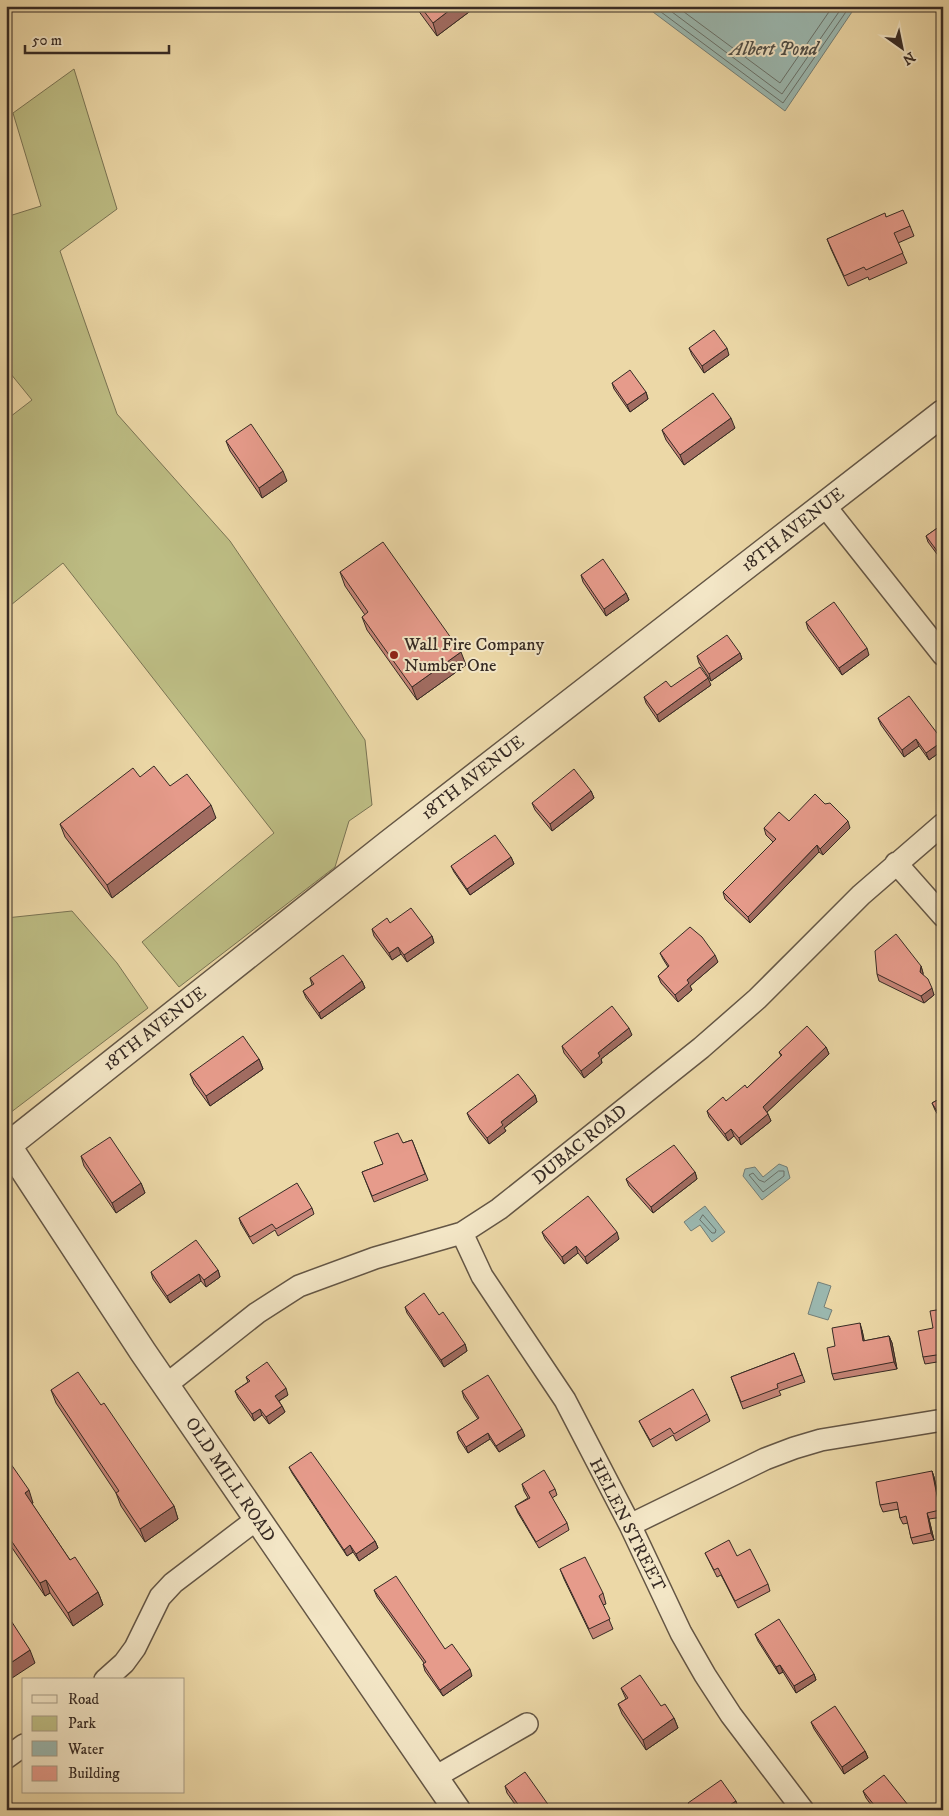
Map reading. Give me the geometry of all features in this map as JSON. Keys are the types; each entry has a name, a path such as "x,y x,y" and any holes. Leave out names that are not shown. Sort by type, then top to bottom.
{"street":[{"name":"18TH AVENUE","path":"7,1146 388,844 943,413"},
{"path":"825,506 943,655"},
{"name":"DUBAC ROAD","path":"166,1385 257,1313 299,1286 375,1258 462,1233 499,1209 702,1048 757,1000 860,895 943,824"},
{"path":"896,863 943,916"},
{"name":"OLD MILL ROAD","path":"7,1146 166,1385 457,1810"},
{"name":"HELEN STREET","path":"462,1233 482,1276 565,1400 630,1525 681,1633 705,1675 731,1715 803,1810"},
{"path":"630,1525 765,1459 794,1448 821,1440 943,1420"},
{"path":"107,1678 124,1663 136,1648 160,1597 173,1583 257,1519"},
{"path":"435,1777 527,1724"},
{"path":"6,1758 22,1746"}],"green space":[{"path":"74,69 117,209 60,251 117,414 230,541 365,740 372,805 349,821 335,867 179,987 142,942 274,833 63,563 6,609 6,420 32,400 6,368 6,217 41,206 13,113"},
{"path":"72,911 117,963 148,1008 6,1116 6,918"}],"water":[{"name":"Albert Pond","path":"645,6 856,6 785,111"},
{"path":"779,1164 787,1167 790,1178 762,1200 743,1176 745,1169 755,1167 763,1177"},
{"path":"705,1206 725,1232 712,1242 700,1225 691,1231 684,1222"},
{"path":"818,1282 831,1286 824,1307 832,1310 828,1320 808,1314"}],"building":[{"path":"420,6 455,6 433,23"},
{"path":"903,210 910,226 894,233 903,253 866,270 864,267 844,276 827,239 885,213 886,217"},
{"path":"714,330 727,348 702,366 689,348"},
{"path":"630,370 646,392 627,405 612,383"},
{"path":"713,393 731,418 680,455 662,430"},
{"path":"251,424 283,471 259,488 226,441"},
{"path":"943,524 943,559 926,536"},
{"path":"383,542 461,652 412,687 362,617 368,612 340,572"},
{"path":"603,559 626,593 604,609 581,575"},
{"path":"834,602 867,648 839,668 806,622"},
{"path":"727,635 740,653 709,674 697,656"},
{"path":"700,667 708,678 657,715 644,697 666,681 671,687"},
{"path":"909,696 943,741 926,753 916,739 902,750 878,718"},
{"path":"154,766 170,786 187,774 211,805 107,885 60,824 133,768 140,777"},
{"path":"574,769 591,791 550,824 532,803"},
{"path":"815,794 825,804 830,803 848,821 820,849 817,845 748,917 723,892 776,839 764,828 779,812 789,821"},
{"path":"495,835 511,857 467,889 451,866"},
{"path":"411,908 432,936 404,955 398,947 389,953 372,929 387,918 390,923"},
{"path":"690,927 702,937 715,955 687,980 689,983 675,995 658,976 669,966 660,953"},
{"path":"896,934 921,966 920,972 928,979 932,988 921,996 877,974 875,951"},
{"path":"343,955 362,981 319,1013 303,991 314,984 310,978"},
{"path":"612,1006 629,1028 598,1053 600,1056 581,1071 562,1046"},
{"path":"807,1026 826,1047 763,1107 768,1114 739,1138 731,1129 725,1134 707,1111 723,1097 726,1101 745,1085 747,1088 782,1055 779,1052"},
{"path":"243,1036 259,1059 206,1096 190,1074"},
{"path":"518,1074 535,1095 501,1122 503,1125 487,1138 467,1113"},
{"path":"943,1077 943,1085 939,1079"},
{"path":"943,1097 943,1121 932,1103"},
{"path":"398,1133 403,1143 412,1140 425,1174 372,1196 362,1172 383,1164 374,1142"},
{"path":"110,1137 141,1183 112,1203 81,1156"},
{"path":"674,1145 695,1172 651,1207 626,1179"},
{"path":"297,1183 312,1208 276,1229 272,1224 250,1237 239,1218"},
{"path":"588,1196 617,1232 585,1257 576,1246 562,1257 542,1232"},
{"path":"196,1240 218,1270 204,1280 199,1274 167,1296 151,1272"},
{"path":"424,1293 439,1315 443,1312 465,1344 441,1360 405,1307"},
{"path":"943,1309 943,1354 923,1357 918,1331 933,1328 930,1311"},
{"path":"860,1323 863,1341 889,1336 894,1362 832,1374 827,1348 835,1346 832,1328"},
{"path":"794,1353 802,1375 777,1384 778,1388 741,1402 731,1377"},
{"path":"267,1362 286,1388 275,1396 282,1406 266,1417 260,1409 252,1414 235,1391 250,1381 246,1377"},
{"path":"78,1372 101,1405 104,1403 174,1506 140,1529 116,1493 119,1491 51,1390"},
{"path":"488,1375 522,1429 496,1446 488,1433 466,1447 457,1432 479,1418 462,1391"},
{"path":"693,1389 707,1414 674,1434 670,1428 650,1440 639,1421"},
{"path":"311,1452 375,1541 356,1554 350,1545 344,1550 289,1467"},
{"path":"6,1457 29,1490 25,1493 70,1560 75,1557 98,1592 68,1613 46,1580 40,1583 6,1533"},
{"path":"544,1470 555,1489 549,1492 567,1523 536,1542 515,1506 530,1498 522,1484"},
{"path":"932,1471 940,1510 927,1513 931,1533 911,1538 906,1516 900,1518 897,1502 880,1505 876,1482"},
{"path":"729,1540 737,1556 750,1549 768,1584 735,1601 718,1568 714,1570 705,1553"},
{"path":"585,1557 603,1593 599,1596 610,1619 589,1629 560,1569"},
{"path":"396,1576 445,1649 452,1644 470,1669 440,1690 423,1664 426,1662 374,1590"},
{"path":"8,1616 30,1650 6,1666 6,1617"},
{"path":"779,1619 814,1674 794,1686 780,1665 776,1667 755,1634"},
{"path":"640,1675 661,1706 665,1704 674,1718 643,1740 618,1704 628,1698 621,1688"},
{"path":"835,1706 865,1751 842,1767 811,1722"},
{"path":"525,1772 552,1810 522,1810 505,1786"},
{"path":"884,1775 912,1810 878,1810 863,1791"},
{"path":"721,1780 736,1801 728,1806 730,1810 693,1810 688,1803"}],"place":[{"name":"Wall Fire Company Number One","path":"394,655"}]}
